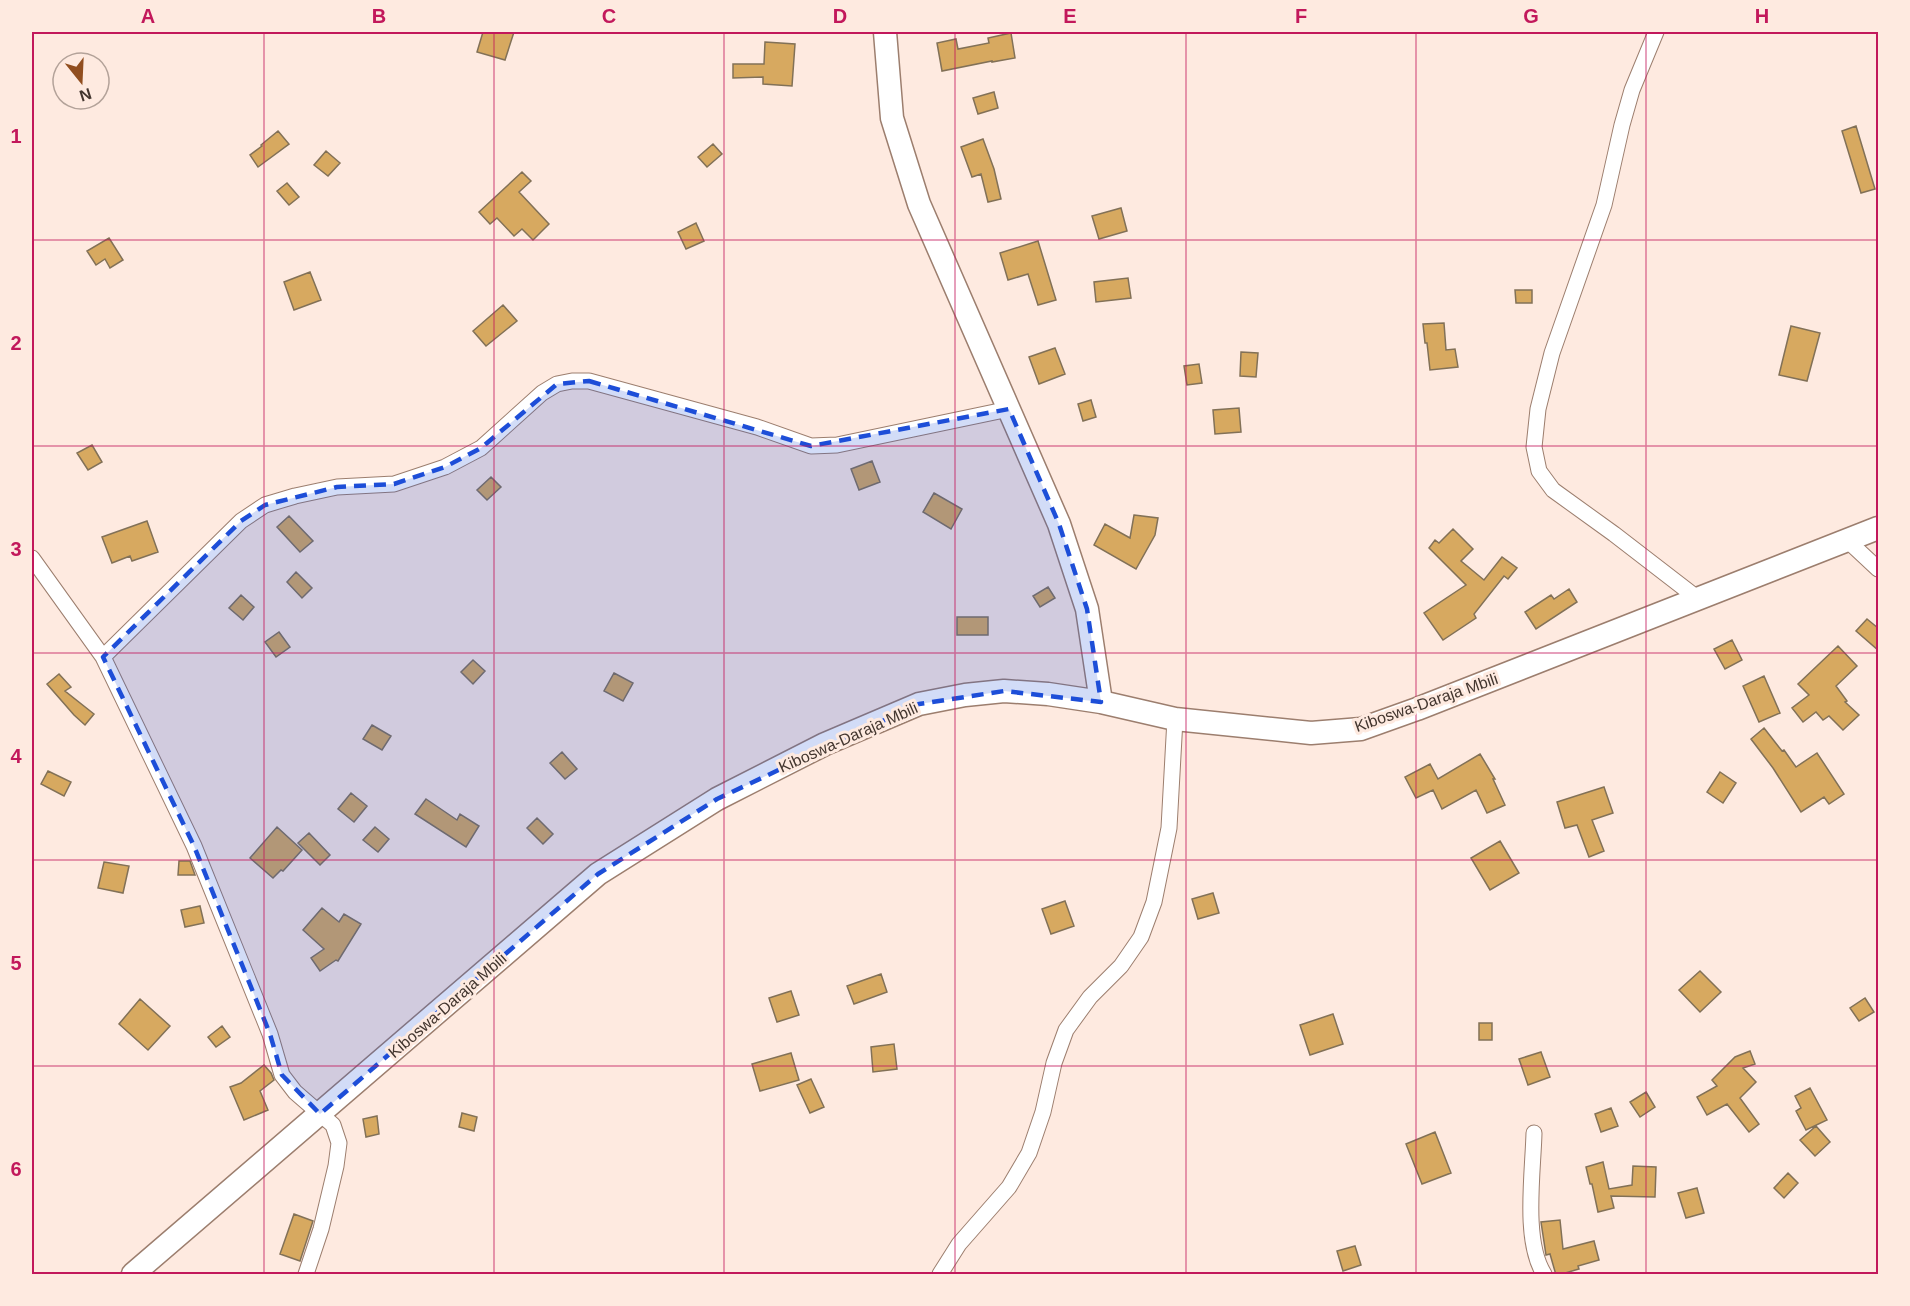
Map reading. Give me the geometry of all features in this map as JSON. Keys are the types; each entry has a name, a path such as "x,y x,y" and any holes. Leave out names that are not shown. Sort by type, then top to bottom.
{"main road":[{"path":"885,32 892,117 918,204 1059,524 1087,609 1101,702"},
{"name":"Kiboswa-Daraja Mbili","path":"133,1275 598,874 717,799 825,744 919,704 965,695 1004,691 1048,694 1101,702 1175,719 1311,734 1362,729 1878,528"}],"street":[{"path":"1656,32 1632,90 1604,205 1552,353 1538,409 1534,447 1539,471 1553,490 1697,598"},
{"path":"103,657 241,521 265,505 337,486 394,484 445,467 481,448 542,393 556,384 589,381 757,427 812,446 837,445 1010,409"},
{"path":"1847,540 1878,569"},
{"path":"32,558 103,657 194,846 270,1034 282,1076 295,1092 333,1125 339,1143 336,1166 321,1229 306,1275"},
{"path":"940,1275 959,1244 1009,1187 1029,1153 1043,1112 1053,1063 1066,1030 1090,997 1121,966 1141,937 1154,902 1169,828 1175,719"},
{"path":"1534,1133 1531,1221 1534,1244 1544,1275"}],"highlighted area":[{"path":"589,381 811,446 1009,409 1059,524 1087,609 1101,702 1004,691 919,704 717,799 598,874 320,1114 282,1075 270,1034 194,846 103,657 241,521 265,505 337,487 394,484 445,467 481,448 557,384"}],"building":[{"path":"483,32 514,32 505,60 477,52"},
{"path":"1011,33 1015,58 942,71 937,43 956,39 958,49 989,43 988,38"},
{"path":"765,42 795,44 792,86 763,84 763,77 733,78 733,64 764,64"},
{"path":"994,92 998,108 978,114 973,98"},
{"path":"1856,126 1875,189 1861,193 1842,131"},
{"path":"278,131 289,144 258,167 250,155"},
{"path":"983,139 994,169 1001,199 988,202 981,174 972,177 961,147"},
{"path":"713,144 722,154 707,167 698,157"},
{"path":"326,151 340,163 328,176 314,165"},
{"path":"522,172 531,181 519,192 549,224 533,240 522,229 514,236 497,218 490,224 479,212"},
{"path":"287,183 299,197 289,205 277,191"},
{"path":"1121,208 1127,231 1099,239 1092,216"},
{"path":"696,223 704,241 686,249 678,232"},
{"path":"109,238 123,260 110,268 105,259 96,265 87,251"},
{"path":"1038,241 1056,300 1038,305 1028,274 1008,280 1000,253"},
{"path":"310,272 321,300 294,310 284,282"},
{"path":"1128,278 1131,298 1096,302 1094,282"},
{"path":"1515,290 1532,290 1532,303 1516,303"},
{"path":"503,305 517,321 486,346 473,331"},
{"path":"1444,323 1446,350 1455,349 1458,367 1430,370 1423,324"},
{"path":"1791,326 1820,333 1807,381 1779,375"},
{"path":"1055,348 1065,374 1039,384 1029,357"},
{"path":"1241,352 1258,353 1256,377 1240,376"},
{"path":"1199,364 1202,383 1187,385 1184,366"},
{"path":"1091,400 1096,417 1083,421 1078,404"},
{"path":"1239,408 1241,432 1215,434 1213,410"},
{"path":"92,445 102,462 88,470 77,453"},
{"path":"872,461 880,482 859,490 851,469"},
{"path":"491,477 501,487 487,500 477,490"},
{"path":"934,493 962,509 951,529 923,512"},
{"path":"1134,515 1158,518 1155,535 1136,569 1094,545 1105,524 1130,538"},
{"path":"289,516 313,541 300,552 277,527"},
{"path":"147,521 158,552 132,561 130,556 112,563 102,537"},
{"path":"1453,529 1473,549 1461,561 1484,580 1502,557 1517,568 1508,579 1504,576 1474,614 1476,618 1443,640 1424,613 1466,585 1429,548 1435,540 1439,543"},
{"path":"296,572 312,588 302,598 287,582"},
{"path":"1048,587 1055,598 1040,607 1033,596"},
{"path":"1569,589 1577,602 1536,629 1525,612 1551,595 1554,599"},
{"path":"241,595 254,607 243,620 229,608"},
{"path":"957,617 988,617 988,635 957,635"},
{"path":"1867,619 1878,628 1878,650 1856,631"},
{"path":"279,632 290,647 276,657 265,642"},
{"path":"1732,640 1742,660 1725,669 1714,649"},
{"path":"1838,646 1857,666 1836,686 1847,701 1845,702 1859,715 1843,730 1829,716 1823,720 1816,712 1803,722 1792,708 1809,695 1798,684"},
{"path":"473,660 485,671 473,684 461,672"},
{"path":"614,673 633,683 623,701 604,691"},
{"path":"59,674 71,687 65,691 94,714 85,725 47,684"},
{"path":"1764,676 1780,713 1759,722 1743,686"},
{"path":"372,725 391,736 382,750 363,739"},
{"path":"1764,728 1796,767 1817,753 1844,794 1829,804 1824,797 1801,812 1751,739"},
{"path":"562,752 577,769 565,779 550,763"},
{"path":"1480,754 1495,779 1493,779 1505,805 1487,813 1476,790 1442,809 1433,790 1416,798 1405,777 1430,764 1438,779"},
{"path":"48,771 71,782 64,796 41,784"},
{"path":"1720,772 1736,783 1723,803 1707,792"},
{"path":"1604,787 1613,813 1592,820 1604,851 1589,857 1577,825 1565,828 1557,802"},
{"path":"351,793 367,806 354,822 338,809"},
{"path":"426,799 457,820 460,814 479,826 466,847 415,814"},
{"path":"537,818 553,834 543,844 527,828"},
{"path":"277,827 302,850 283,871 281,870 273,878 250,858"},
{"path":"375,827 389,839 378,852 363,840"},
{"path":"309,833 330,855 320,865 298,843"},
{"path":"1500,841 1519,873 1490,890 1471,858"},
{"path":"179,861 190,861 195,875 178,875"},
{"path":"104,862 129,866 123,893 98,888"},
{"path":"1213,893 1219,913 1198,919 1192,899"},
{"path":"1065,901 1074,926 1051,934 1042,909"},
{"path":"200,906 204,923 185,927 181,910"},
{"path":"322,908 339,922 344,914 361,924 338,961 336,960 320,971 311,958 324,949 303,930"},
{"path":"1700,971 1721,992 1700,1012 1679,990"},
{"path":"881,974 887,992 854,1004 847,986"},
{"path":"791,991 799,1015 777,1022 769,998"},
{"path":"1865,998 1874,1012 1859,1021 1850,1008"},
{"path":"140,999 170,1026 148,1050 119,1024"},
{"path":"1333,1014 1343,1044 1310,1055 1300,1025"},
{"path":"1479,1023 1492,1023 1492,1040 1479,1040"},
{"path":"222,1026 230,1037 216,1047 208,1037"},
{"path":"894,1044 897,1069 873,1072 871,1047"},
{"path":"1750,1051 1755,1064 1743,1068 1756,1082 1740,1098 1759,1124 1749,1132 1727,1104 1707,1115 1697,1097 1717,1086 1712,1080 1735,1057"},
{"path":"1541,1052 1550,1077 1528,1085 1519,1059"},
{"path":"791,1053 799,1080 760,1091 752,1064"},
{"path":"264,1065 274,1080 260,1091 268,1110 244,1120 230,1087 241,1083"},
{"path":"811,1079 824,1107 810,1113 797,1085"},
{"path":"1810,1088 1827,1120 1806,1130 1796,1111 1801,1108 1795,1096"},
{"path":"1646,1092 1655,1107 1640,1117 1630,1102"},
{"path":"1611,1108 1618,1126 1601,1132 1595,1114"},
{"path":"462,1113 477,1117 474,1131 459,1127"},
{"path":"377,1116 379,1134 366,1137 363,1119"},
{"path":"1816,1126 1830,1142 1815,1156 1800,1140"},
{"path":"1435,1132 1451,1173 1422,1184 1406,1144"},
{"path":"1603,1162 1609,1189 1632,1185 1633,1166 1656,1167 1655,1197 1611,1196 1614,1208 1598,1212 1586,1167"},
{"path":"1788,1173 1798,1183 1784,1198 1774,1188"},
{"path":"1697,1188 1704,1213 1686,1218 1678,1193"},
{"path":"294,1214 313,1221 300,1261 280,1254"},
{"path":"1560,1220 1563,1249 1594,1241 1599,1260 1578,1266 1579,1269 1565,1273 1565,1275 1556,1275 1550,1254 1546,1255 1541,1222"},
{"path":"1355,1246 1361,1265 1343,1271 1337,1251"}]}
